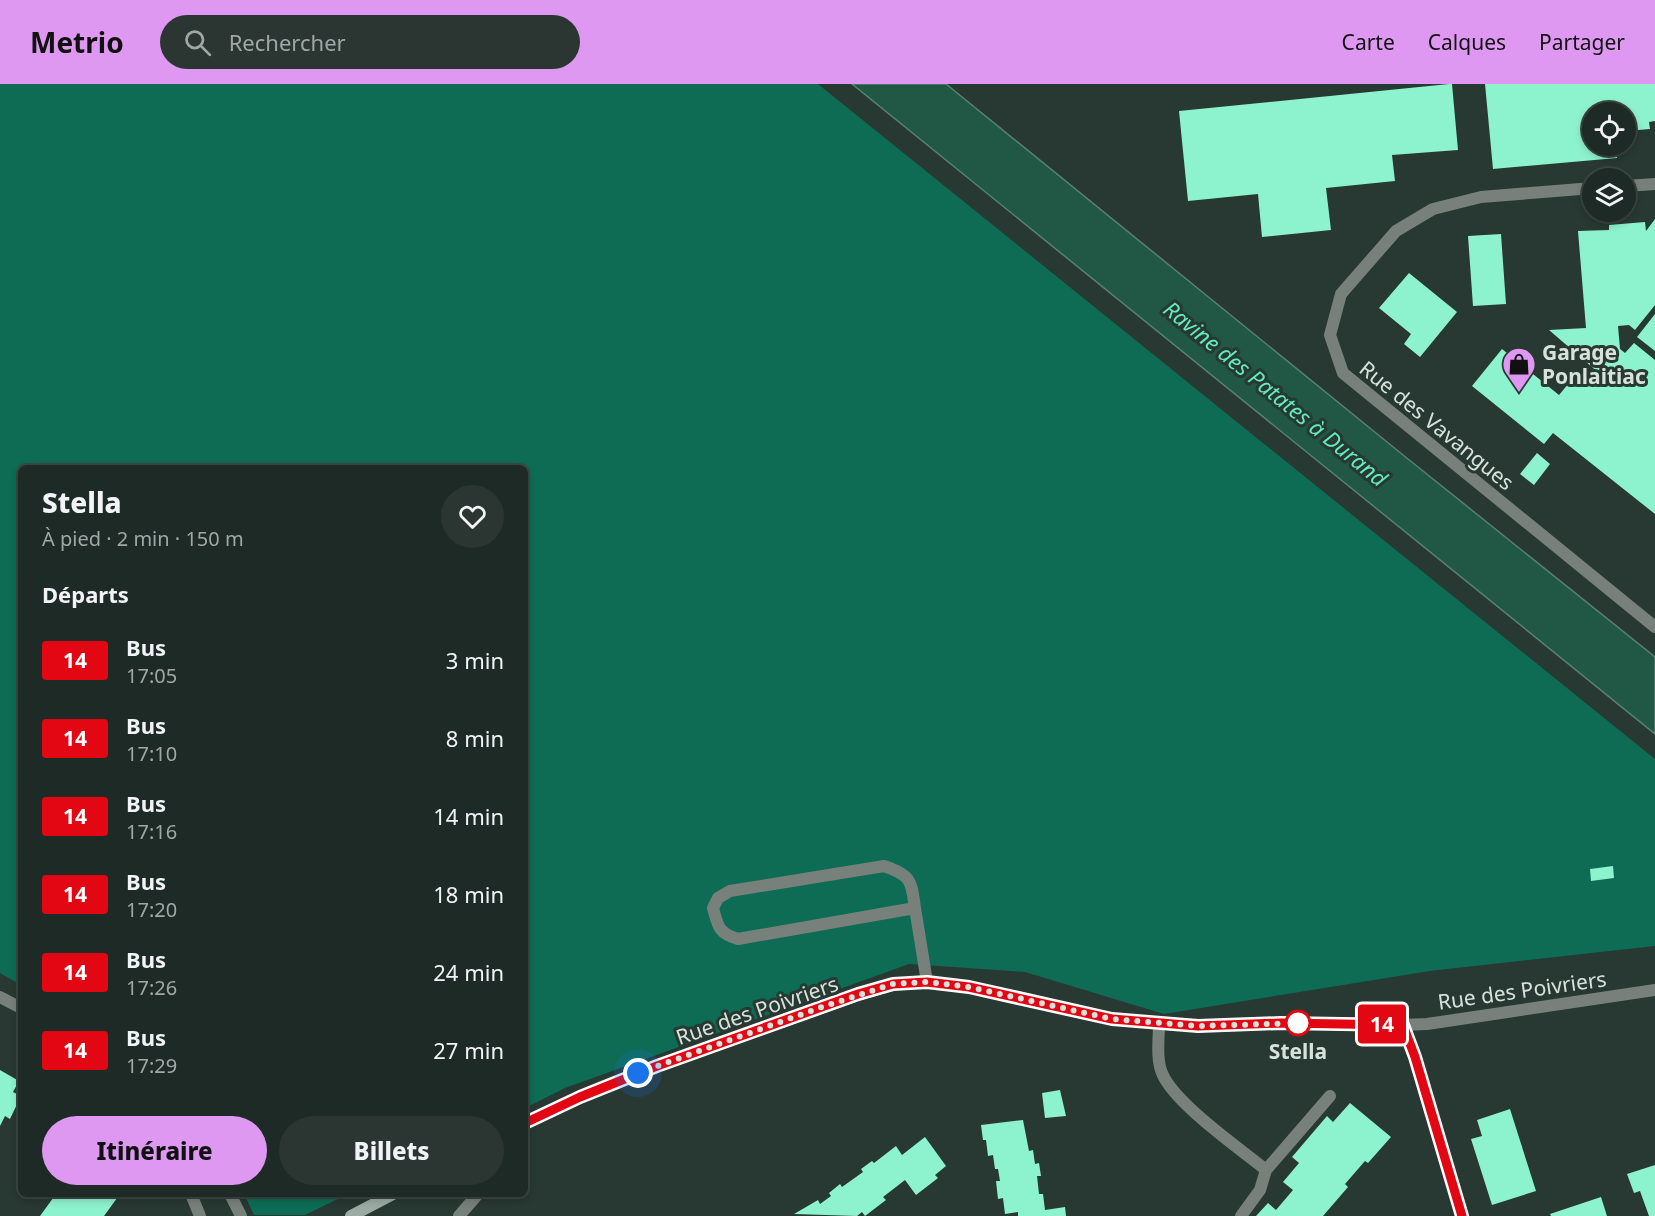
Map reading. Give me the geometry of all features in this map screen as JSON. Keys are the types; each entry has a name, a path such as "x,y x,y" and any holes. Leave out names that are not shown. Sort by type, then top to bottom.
{"street":[{"path":"1636,185 1655,184"},
{"name":"Rue des Vavangues","path":"1582,189 1481,197 1432,209 1396,231 1341,294 1330,335 1342,373 1655,627"},
{"path":"915,908 738,939 725,935 718,927 713,908 718,898 730,891 884,866 904,875 911,882 927,982"},
{"name":"Rue des Poivriers","path":"528,1121 646,1070 893,984 927,982 1003,993 1112,1019 1198,1026 1281,1023 1427,1024 1655,990"},
{"path":"0,997 18,1006"},
{"path":"1159,1023 1161,1071 1169,1088 1186,1105 1266,1170"},
{"path":"1403,1025 1415,1057 1462,1216"},
{"path":"1241,1216 1260,1190 1266,1170 1330,1095"},
{"path":"192,1197 200,1216"},
{"path":"232,1197 241,1216"},
{"path":"351,1216 387,1197"},
{"path":"459,1216 475,1197"}],"shaded area":[{"path":"0,84 818,84 1655,759 1655,946 1430,971 1164,1014 1025,972 909,964 565,1088 528,1106 528,465 18,465 18,983 0,973"},
{"path":"245,1197 342,1197 305,1215 254,1215"}],"water":[{"name":"Ravine des Patates à Durand","path":"852,84 946,84 1655,657 1655,734"}],"building":[{"path":"1452,84 1458,150 1392,155 1395,181 1326,188 1331,230 1262,237 1258,194 1188,201 1179,111"},
{"path":"1485,84 1655,84 1655,121 1649,122 1650,129 1636,130 1636,102 1582,102 1582,156 1617,156 1617,158 1493,169"},
{"path":"1655,219 1655,305 1635,330 1629,325 1618,326 1620,349 1625,353 1634,343 1655,360 1655,514 1553,433 1544,444 1472,386 1502,349 1559,395 1574,377 1580,382 1585,376 1593,382 1600,374 1549,330 1586,328 1578,231 1609,230 1609,225 1645,222 1646,231"},
{"path":"1501,234 1506,304 1473,306 1468,236"},
{"path":"1409,273 1457,312 1420,357 1404,344 1411,334 1379,308"},
{"path":"1655,314 1655,351 1637,337"},
{"path":"1537,453 1550,464 1534,485 1520,474"},
{"path":"1613,866 1614,878 1591,881 1590,869"},
{"path":"0,1070 18,1080 13,1092 18,1094 18,1102 10,1119 5,1116 0,1126"},
{"path":"1060,1090 1066,1116 1045,1118 1042,1093"},
{"path":"1350,1103 1391,1137 1345,1184 1348,1187 1323,1216 1256,1216 1268,1203 1276,1210 1293,1190 1283,1182 1299,1163 1292,1157 1327,1116 1333,1122"},
{"path":"1510,1109 1536,1191 1492,1205 1471,1139 1482,1136 1477,1120"},
{"path":"1023,1120 1029,1151 1033,1150 1035,1164 1039,1163 1041,1176 1037,1176 1039,1194 1043,1194 1045,1210 1065,1207 1066,1216 1018,1216 1018,1212 1005,1214 1003,1198 998,1199 996,1181 1000,1181 998,1169 995,1169 993,1155 988,1156 981,1125"},
{"path":"925,1137 946,1166 935,1175 938,1178 916,1195 905,1180 883,1197 886,1200 865,1216 862,1212 857,1216 794,1214 818,1200 820,1204 831,1196 829,1193 840,1184 842,1187 863,1172 861,1169 872,1161 874,1163 896,1146 902,1155"},
{"path":"1655,1165 1655,1216 1649,1216 1640,1191 1634,1193 1627,1174"},
{"path":"54,1197 118,1197 104,1216 40,1216"},
{"path":"1601,1197 1607,1216 1551,1216 1550,1214"}],"bus line":[{"name":"14","path":"528,1121 657,1066 858,994 893,984 927,982 969,987 1112,1019 1198,1026 1281,1023 1403,1025 1415,1057 1462,1216"}],"place":[{"name":"Garage Ponlaitiac","path":"1519,393"},
{"name":"Stella","path":"1298,1023"}],"route":[{"path":"638,1073 858,994 893,984 927,982 969,987 1112,1019 1198,1026 1301,1023 1298,1023"}]}
